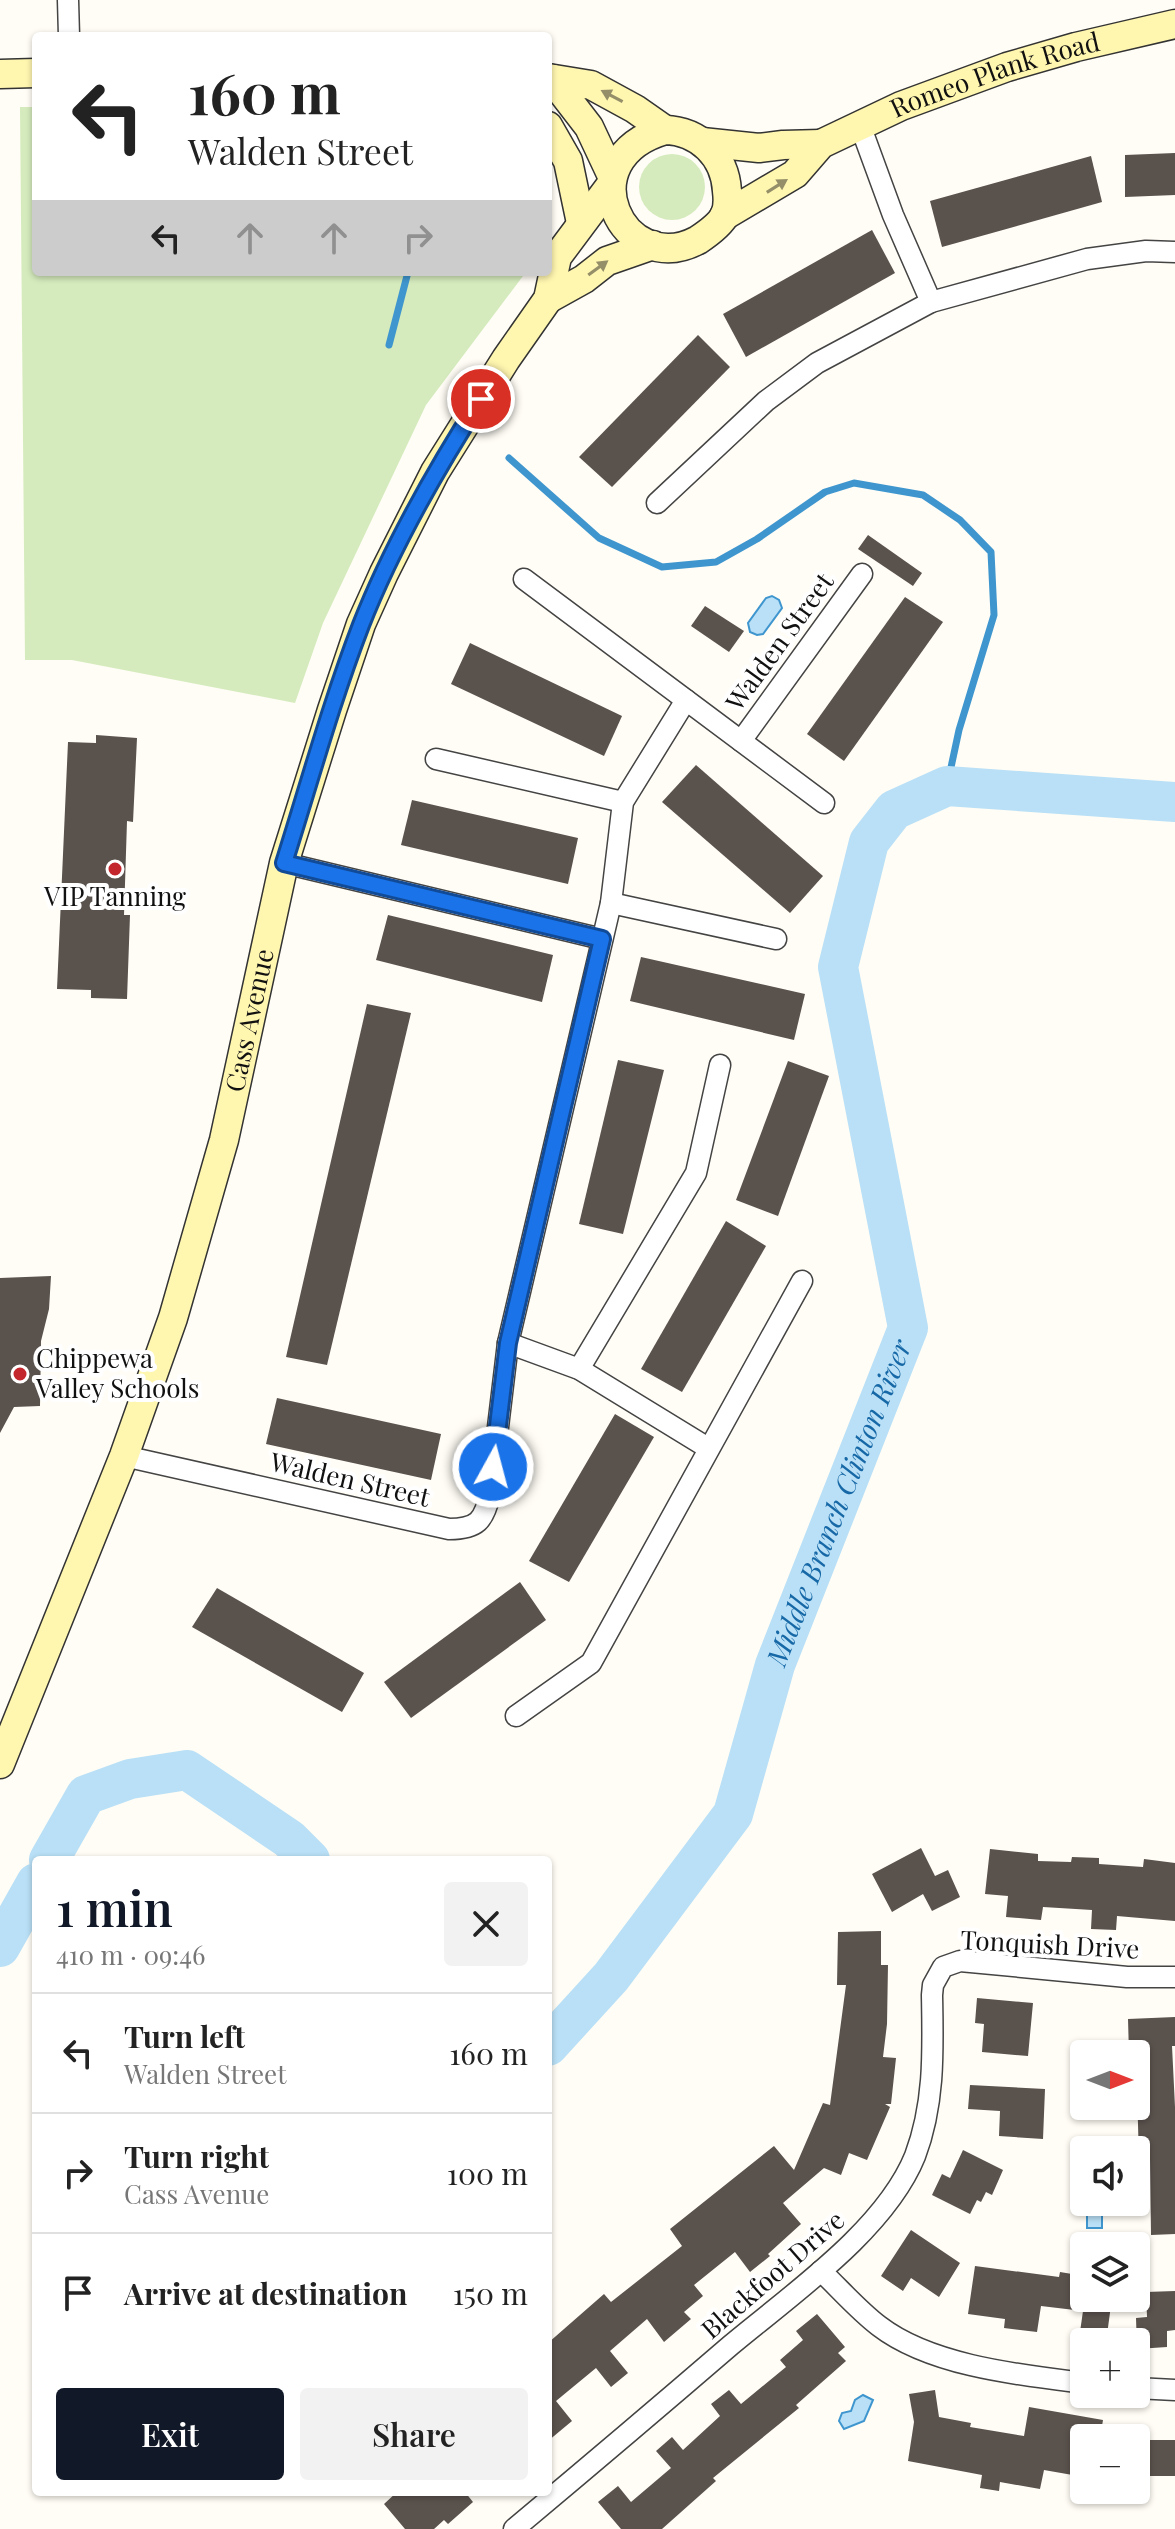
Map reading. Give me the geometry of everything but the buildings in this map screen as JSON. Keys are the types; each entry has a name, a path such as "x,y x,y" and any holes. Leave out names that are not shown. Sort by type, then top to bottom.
{"main road":[{"name":"Romeo Plank Road","path":"724,216 795,174 821,144 930,94 1076,47 1175,24"},
{"path":"0,74 32,73"},
{"path":"552,78 591,85 665,130"},
{"path":"552,81 589,127 611,181 616,213 641,241 665,248 694,242 716,226 724,216 728,202 724,170 716,156 692,135 678,130 665,130 637,141 626,152 611,181"},
{"path":"552,133 568,161 581,223"},
{"name":"Romeo Plank Road","path":"702,142 759,148 821,144"},
{"name":"Cass Avenue","path":"0,1764 124,1456 173,1318 224,1140 284,863 361,624 435,472 548,299 557,257 611,181"},
{"name":"Cass Avenue","path":"548,299 584,279 607,261 653,245"}],"street":[{"path":"68,0 69,32"},
{"path":"860,125 893,215 931,302"},
{"path":"657,503 766,401 817,363 931,302 1087,259 1146,251 1175,252"},
{"name":"Walden Street","path":"741,741 862,574"},
{"name":"Walden Street","path":"524,579 824,803"},
{"name":"Walden Street","path":"124,1456 428,1525 466,1529 479,1522 487,1508 508,1343 611,903 623,802 686,700"},
{"path":"436,759 623,802"},
{"path":"284,863 602,939"},
{"path":"611,903 776,939"},
{"path":"579,1369 696,1173 720,1065"},
{"path":"516,1716 591,1663 802,1281"},
{"path":"508,1343 579,1369 708,1448"},
{"name":"Tonquish Drive","path":"933,1985 943,1967 960,1961 1127,1977 1175,1977"},
{"name":"Blackfoot Drive","path":"514,2529 821,2271 877,2216 914,2157 927,2114 933,2074 933,1985"},
{"path":"821,2271 878,2326 903,2342 956,2361 1070,2381"},
{"path":"1150,2389 1175,2390"}],"green space":[{"path":"20,107 32,107 32,276 523,276 426,405 323,623 295,703 72,660 25,660"},
{"path":"672,154 685,156 695,164 703,174 703,200 695,210 685,218 672,220 659,218 649,210 641,200 639,187 641,174 649,164 659,156"}],"water":[{"path":"772,596 779,600 782,608 763,634 750,632 748,623 766,598"},
{"path":"1087,2216 1102,2216 1102,2228 1087,2228"},
{"path":"863,2395 873,2400 864,2421 844,2429 839,2421 842,2413 851,2411 855,2400"}],"waterway":[{"path":"389,345 407,276"},
{"path":"509,458 599,538 662,567 716,562 757,539 825,492 854,483 923,495 960,520 991,552 994,615 959,730 947,786"},
{"name":"Middle Branch Clinton River","path":"552,2042 611,1977 733,1814 775,1665 908,1328 838,967 869,842 894,810 947,786 1175,802"},
{"name":"Middle Branch Clinton River","path":"51,1856 86,1795 130,1779 187,1770 289,1839 306,1856"},
{"name":"Middle Branch Clinton River","path":"0,1947 32,1890"}],"place":[{"name":"VIP Tanning","path":"115,869"},
{"name":"Chippewa Valley Schools","path":"20,1374"}],"route":[{"path":"481,399 435,472 361,624 284,863 602,939 508,1343 493,1467"}]}
